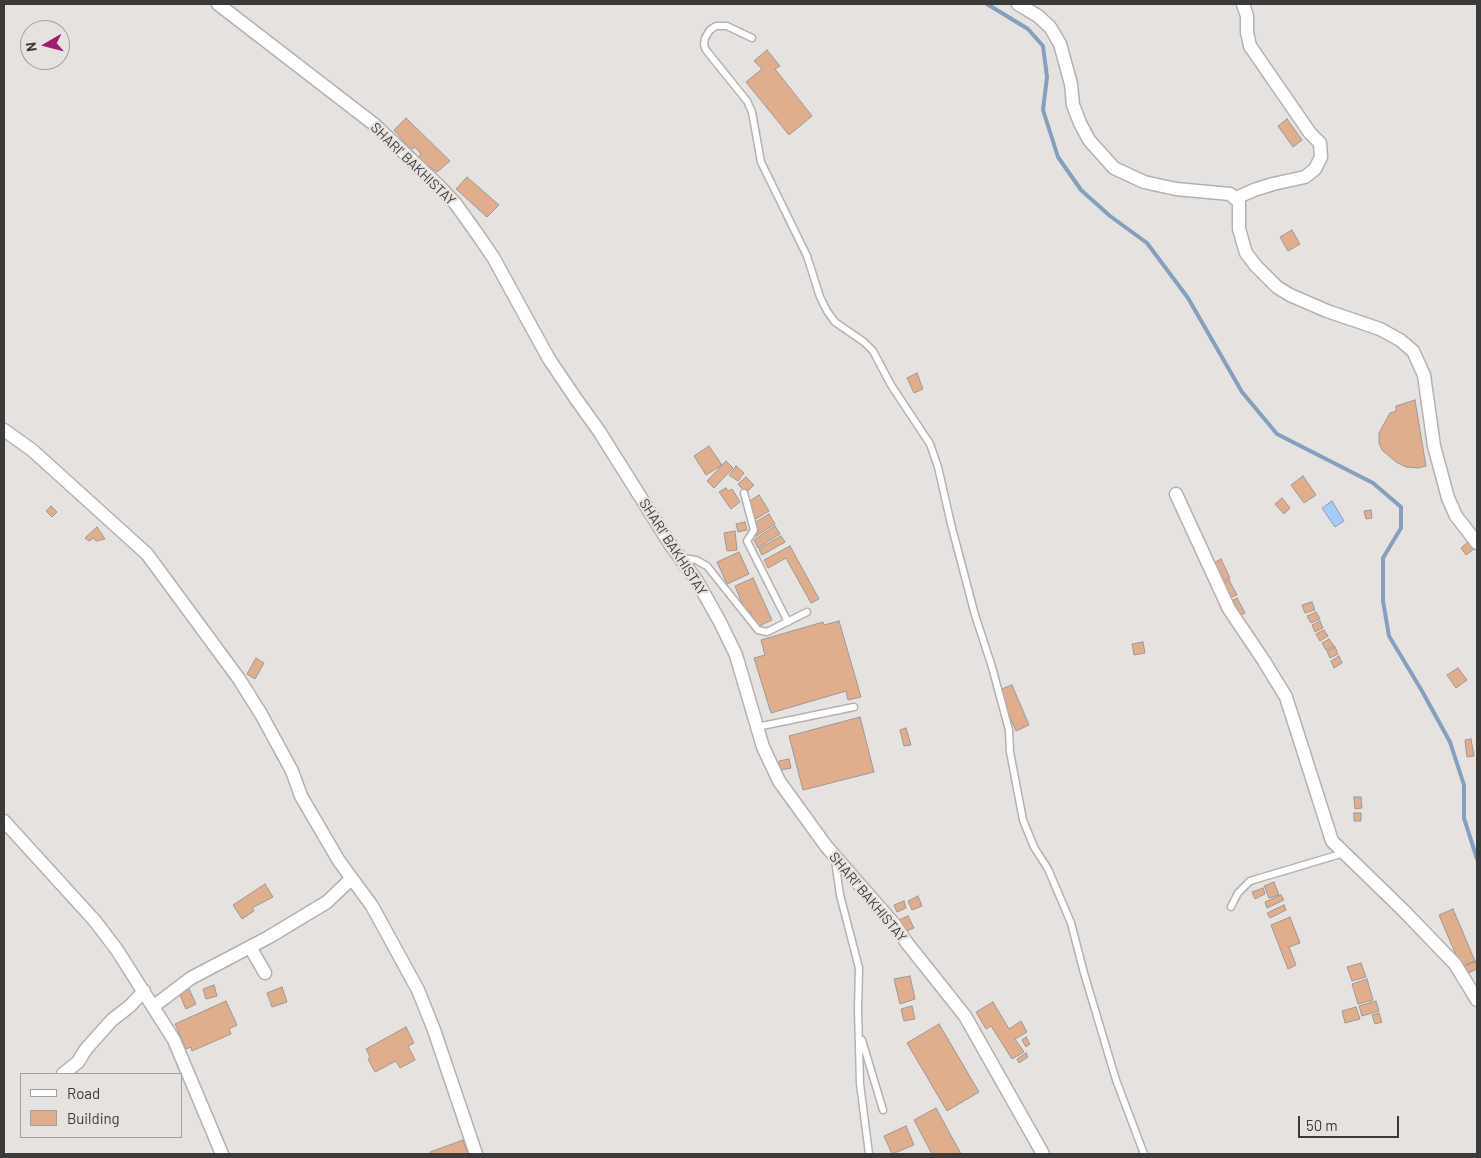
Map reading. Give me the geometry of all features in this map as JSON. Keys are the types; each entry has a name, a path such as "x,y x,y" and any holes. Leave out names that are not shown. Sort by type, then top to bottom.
{"street":[{"name":"SHARI' BAKHISTAY","path":"218,4 375,125 454,203 493,257 555,367 599,431 706,596 736,655 763,747 779,781 835,857 894,924 965,1016 1043,1154"},
{"path":"1018,4 1038,16 1050,27 1060,44 1071,84 1073,105 1080,123 1089,140 1114,168 1144,182 1176,189 1230,194 1239,202 1239,229 1246,253 1277,287 1327,311 1380,329 1400,340 1413,351 1424,375 1434,446 1448,498 1456,516 1477,543"},
{"path":"1236,198 1273,184 1305,177 1315,169 1321,157 1320,144 1310,133 1250,46 1247,32 1247,16 1243,4"},
{"path":"4,430 32,450 147,554 218,649 261,714 292,771 301,796 351,879 372,906 418,990 434,1030 476,1154"},
{"path":"1176,494 1229,608 1286,697 1332,841 1404,911 1454,964 1477,1000"},
{"path":"4,821 95,921 117,950 154,1006 174,1040 222,1154"},
{"path":"154,1006 191,978 250,947 327,902 351,879"},
{"path":"250,947 266,973"},
{"path":"64,1073 78,1062 86,1049 107,1026 144,991"}],"lane":[{"path":"752,38 727,26 716,26 710,30 705,38 704,45 747,101 752,112 761,162 807,256 820,297 827,311 842,328 864,342 873,351 891,385 930,444 938,467 975,615 992,667 1009,730 1010,752 1023,820 1034,847 1048,870 1071,923 1116,1080 1144,1154"},
{"path":"744,494 754,530 747,540 788,622"},
{"path":"681,558 696,560 706,566 758,630 767,632 807,612"},
{"path":"757,727 854,707"},
{"path":"1231,907 1238,893 1250,881 1344,853"},
{"path":"835,857 840,895 859,968 858,1029 860,1084 869,1154"},
{"path":"858,1029 883,1110"}],"water":[{"path":"1332,501 1344,521 1335,527 1322,508"}],"building":[{"path":"767,50 780,66 775,69 812,116 789,135 746,82 762,69 754,61"},
{"path":"406,118 450,161 437,172 418,159 421,154 415,147 411,150 394,130"},
{"path":"1287,119 1302,140 1293,147 1278,126"},
{"path":"467,177 499,205 487,217 456,189"},
{"path":"1292,230 1300,244 1288,251 1280,237"},
{"path":"917,373 923,389 914,393 907,378"},
{"path":"1415,400 1426,466 1418,468 1406,467 1396,462 1382,450 1379,443 1379,433 1390,413 1396,411 1396,406"},
{"path":"709,446 722,465 706,475 694,456"},
{"path":"726,461 733,468 714,488 707,481"},
{"path":"736,466 744,473 738,481 729,475"},
{"path":"1303,476 1316,495 1304,503 1291,485"},
{"path":"746,477 754,485 746,493 738,484"},
{"path":"726,488 728,491 732,489 740,502 731,509 719,492"},
{"path":"759,495 769,511 756,519 751,510 753,509 748,502"},
{"path":"1282,498 1290,508 1284,514 1275,504"},
{"path":"51,506 57,512 52,517 46,511"},
{"path":"1371,510 1372,518 1366,519 1364,511"},
{"path":"769,514 775,524 755,537 753,534 759,531 754,523"},
{"path":"745,522 747,530 738,532 736,524"},
{"path":"775,526 780,534 758,548 754,540"},
{"path":"97,527 105,539 96,541 94,538 89,541 85,538"},
{"path":"735,531 737,550 727,551 724,533"},
{"path":"781,536 785,542 762,555 759,549"},
{"path":"1468,542 1474,549 1466,555 1461,548"},
{"path":"790,546 819,599 811,603 786,558 768,568 764,560"},
{"path":"739,552 749,574 727,584 717,562"},
{"path":"1221,559 1230,578 1222,582 1212,564"},
{"path":"753,578 772,620 757,627 750,611 746,613 735,586"},
{"path":"1229,580 1237,595 1229,598 1222,584"},
{"path":"1237,598 1245,613 1238,617 1230,602"},
{"path":"1312,602 1315,610 1305,613 1302,605"},
{"path":"1316,612 1320,619 1311,623 1307,616"},
{"path":"839,621 861,697 848,700 846,691 771,713 754,658 765,655 761,640 823,622 824,625"},
{"path":"1320,621 1323,628 1315,632 1312,625"},
{"path":"1324,630 1328,636 1320,641 1316,634"},
{"path":"1329,639 1334,646 1326,650 1322,643"},
{"path":"1143,642 1145,653 1134,655 1132,644"},
{"path":"1335,647 1338,654 1330,658 1327,651"},
{"path":"1339,656 1342,663 1334,668 1331,661"},
{"path":"256,658 264,663 255,679 247,674"},
{"path":"1458,668 1467,680 1456,688 1447,675"},
{"path":"1012,685 1029,725 1016,731 999,690"},
{"path":"860,717 874,772 803,790 789,736"},
{"path":"906,728 911,745 904,746 900,730"},
{"path":"1471,739 1474,756 1467,757 1465,740"},
{"path":"789,759 791,768 781,770 779,761"},
{"path":"1354,797 1361,797 1362,808 1355,809"},
{"path":"1354,813 1361,813 1361,821 1354,821"},
{"path":"1274,882 1279,895 1269,898 1264,886"},
{"path":"265,884 273,897 252,908 254,911 242,919 233,905"},
{"path":"1263,888 1265,894 1255,899 1252,892"},
{"path":"1281,895 1284,900 1267,908 1265,902"},
{"path":"918,896 922,906 912,910 908,901"},
{"path":"904,901 906,908 897,912 894,905"},
{"path":"1284,905 1286,910 1270,918 1267,913"},
{"path":"1453,909 1475,961 1461,967 1439,915"},
{"path":"908,916 914,928 904,932 899,920"},
{"path":"1290,917 1300,943 1289,947 1296,965 1288,969 1271,925"},
{"path":"1476,961 1477,969 1466,974 1463,967"},
{"path":"1361,963 1366,977 1352,981 1347,967"},
{"path":"910,976 915,999 900,1004 894,979"},
{"path":"1367,979 1373,1000 1358,1004 1352,984"},
{"path":"214,985 217,996 206,999 203,989"},
{"path":"282,987 287,1002 272,1007 267,993"},
{"path":"189,989 196,1004 186,1009 179,993"},
{"path":"226,1001 237,1025 229,1029 231,1034 192,1051 191,1047 186,1049 175,1024"},
{"path":"1376,1001 1379,1011 1362,1016 1359,1006"},
{"path":"993,1002 1009,1029 1021,1021 1027,1032 1015,1039 1024,1052 1012,1059 991,1026 986,1029 976,1012"},
{"path":"912,1006 915,1019 904,1021 901,1009"},
{"path":"1356,1007 1360,1019 1345,1023 1342,1011"},
{"path":"1379,1013 1382,1022 1375,1024 1372,1015"},
{"path":"939,1024 979,1092 947,1111 907,1043"},
{"path":"406,1027 414,1043 408,1046 415,1060 400,1068 396,1061 375,1072 368,1059 370,1057 366,1049"},
{"path":"1026,1037 1030,1044 1026,1047 1022,1040"},
{"path":"1026,1053 1028,1057 1019,1063 1017,1059"},
{"path":"936,1108 961,1154 932,1154 914,1120"},
{"path":"906,1126 914,1145 892,1154 884,1136"},
{"path":"463,1140 468,1154 430,1154 430,1152"}],"waterway":[{"path":"987,4 1028,29 1043,46 1047,77 1043,110 1058,157 1081,190 1110,216 1147,243 1188,298 1242,392 1277,434 1373,483 1401,507 1401,528 1383,558 1383,601 1389,636 1450,742 1464,785 1464,818 1477,859"}]}
